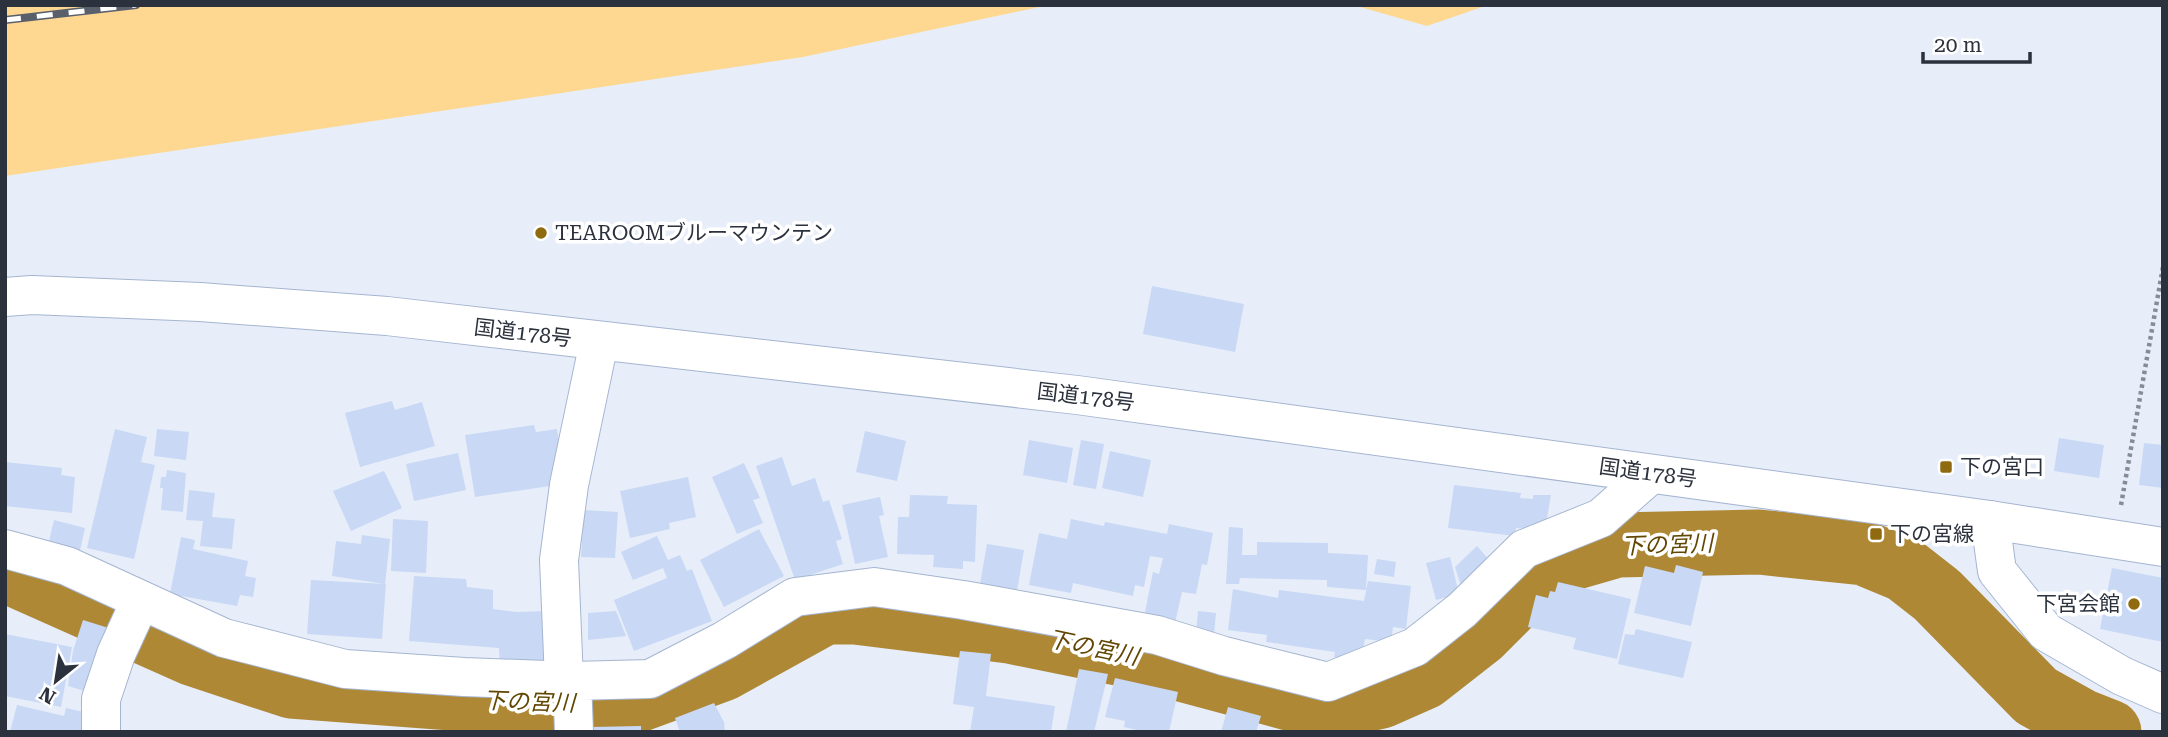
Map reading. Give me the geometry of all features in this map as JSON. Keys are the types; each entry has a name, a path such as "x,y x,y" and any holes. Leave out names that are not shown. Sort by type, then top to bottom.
{"main road":[{"name":"国道178号","path":"5,298 32,295 200,302 387,316 1077,395 1990,520 2163,547"},
{"path":"574,732 559,560 569,485 599,342"},
{"path":"5,549 67,566 140,602 224,638 345,669 568,681 650,678 725,640 795,597 874,587 1157,635 1224,656 1328,682 1415,647 1462,610 1524,549 1601,517 1651,474"},
{"path":"1990,520 1997,572 2046,632 2122,676 2163,694"},
{"path":"101,732 101,699 116,654 140,602"}],"path":[{"path":"2115,541 2163,267"}],"shaded area":[{"path":"5,5 1049,5 803,57 5,176"},
{"path":"1353,5 1488,5 1427,26"}],"building":[{"path":"1152,286 1244,304 1235,352 1143,334"},
{"path":"392,401 395,410 422,402 435,446 360,467 345,413"},
{"path":"534,425 536,432 557,429 566,489 550,486 475,497 465,435"},
{"path":"115,429 147,437 141,462 155,465 134,559 87,548"},
{"path":"157,429 189,432 186,460 154,456"},
{"path":"865,431 906,441 897,481 856,472"},
{"path":"2059,438 2104,445 2099,478 2054,471"},
{"path":"1029,440 1073,448 1067,483 1023,475"},
{"path":"1081,440 1104,444 1096,489 1073,485"},
{"path":"2144,443 2163,445 2163,488 2139,485"},
{"path":"1110,451 1151,460 1143,497 1102,488"},
{"path":"458,453 466,490 414,501 406,464"},
{"path":"782,457 792,486 815,478 823,502 829,500 842,539 836,541 843,564 795,580 756,466"},
{"path":"5,462 62,468 61,475 75,477 72,513 5,506"},
{"path":"744,463 760,498 753,500 763,523 737,534 712,477"},
{"path":"167,470 186,473 183,512 161,510 161,477 166,477"},
{"path":"384,471 402,508 351,531 333,491"},
{"path":"688,477 696,517 669,523 670,529 630,538 620,491"},
{"path":"1454,485 1521,493 1520,498 1533,499 1533,495 1551,495 1546,524 1530,529 1516,528 1515,536 1448,528"},
{"path":"189,490 215,493 212,517 235,519 232,549 200,546 203,521 186,520"},
{"path":"910,495 948,496 947,504 977,505 975,562 963,561 963,569 933,567 934,555 897,554 898,517 909,517"},
{"path":"880,497 884,515 879,516 888,557 855,564 842,505"},
{"path":"584,510 618,512 615,558 581,557"},
{"path":"393,519 428,521 426,573 391,571"},
{"path":"1071,519 1104,526 1105,522 1167,534 1169,524 1213,533 1207,565 1202,564 1196,594 1182,592 1175,623 1144,617 1153,572 1159,574 1163,558 1150,556 1144,587 1135,585 1133,596 1073,583 1071,593 1029,585 1039,533 1067,539"},
{"path":"54,520 85,528 79,555 54,549 55,542 49,541"},
{"path":"1229,527 1243,528 1242,555 1257,555 1257,542 1328,543 1328,553 1368,555 1366,590 1327,587 1327,580 1240,578 1239,584 1226,584"},
{"path":"759,529 784,576 724,607 700,560"},
{"path":"362,535 390,539 385,584 332,576 336,541 361,544"},
{"path":"657,536 668,560 680,555 687,571 692,569 712,621 634,651 614,600 667,578 663,568 633,580 621,552"},
{"path":"181,537 195,540 193,549 248,561 245,576 256,578 253,597 240,595 237,606 170,594"},
{"path":"987,544 1024,550 1017,591 980,584"},
{"path":"1477,546 1491,562 1462,589 1455,567"},
{"path":"1450,557 1459,594 1436,600 1426,563"},
{"path":"1377,559 1396,562 1394,577 1374,574"},
{"path":"1676,565 1703,572 1691,626 1634,613 1645,566 1674,573"},
{"name":"下宮会館","path":"2112,568 2163,578 2163,642 2100,629"},
{"path":"414,576 466,579 467,587 493,590 493,609 517,612 551,611 551,668 500,669 499,648 409,641"},
{"path":"311,580 386,584 382,639 307,634"},
{"path":"1368,581 1411,586 1406,629 1393,627 1391,642 1365,639 1363,651 1355,660 1334,657 1335,652 1266,642 1267,635 1228,630 1233,589 1278,598 1279,590 1364,601"},
{"path":"1558,582 1631,599 1617,659 1573,649 1576,638 1528,627 1536,595 1548,598 1550,591 1555,592"},
{"path":"616,611 626,636 588,640 588,613"},
{"path":"1198,611 1216,613 1214,635 1196,633"},
{"path":"83,620 115,630 94,694 68,686 73,651"},
{"path":"1636,629 1692,642 1683,678 1618,664 1625,634 1634,635"},
{"path":"5,634 72,647 61,707 5,696"},
{"path":"960,651 991,654 986,696 1055,706 1051,732 970,732 974,707 953,704"},
{"path":"1079,669 1108,674 1094,732 1066,732"},
{"path":"1115,678 1178,692 1169,732 1145,732 1124,727 1125,721 1105,717"},
{"path":"714,703 724,722 725,732 680,732 675,718"},
{"path":"17,705 64,716 66,708 92,714 88,732 10,732"},
{"path":"1228,707 1261,716 1256,732 1221,732"},
{"path":"641,726 641,732 592,732 592,727"}],"waterway":[{"name":"下の宮川","path":"5,570 194,654 291,686 558,706 635,701 722,669 825,612 855,612 1009,631 1137,657 1304,702 1342,705 1381,696 1424,677 1479,634 1522,591 1572,558 1617,545 1759,542 1864,553 1905,570 1937,595 2036,696 2081,721 2109,732"}],"railway":[{"path":"5,20 136,5"}],"place":[{"name":"TEAROOMブルーマウンテン","path":"541,233"},
{"name":"下の宮口","path":"1946,467"},
{"name":"下の宮線","path":"1876,534"},
{"name":"下宮会館","path":"2134,604"}]}
